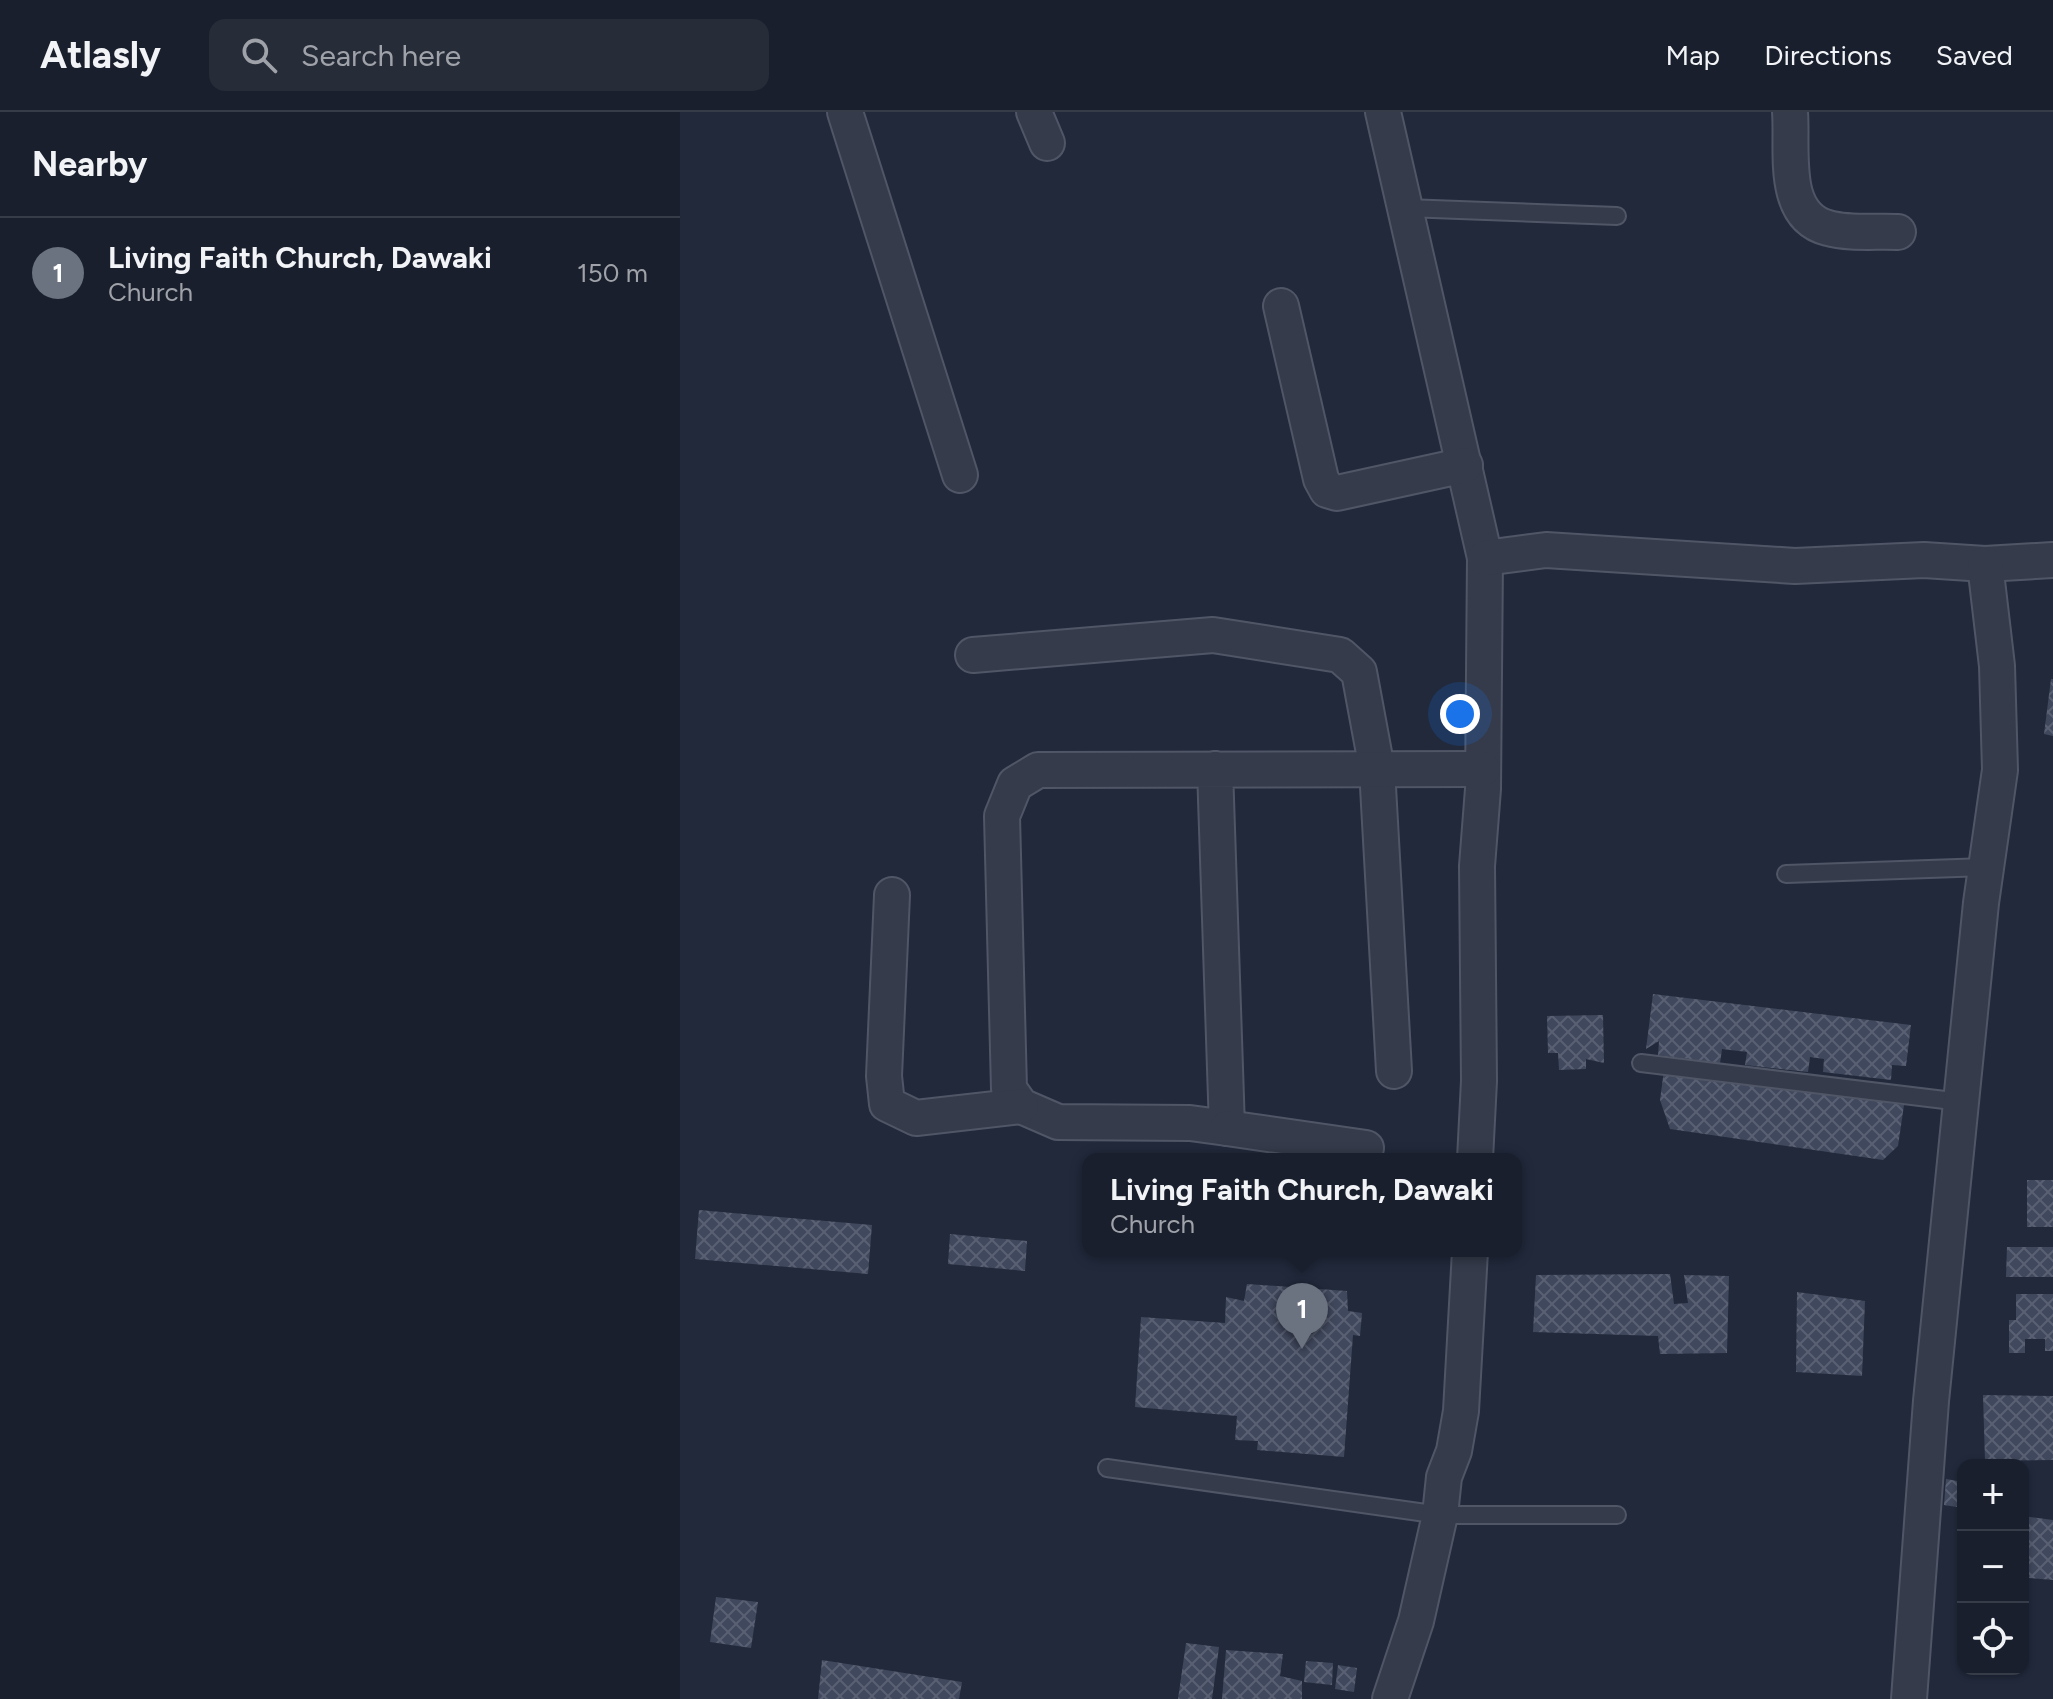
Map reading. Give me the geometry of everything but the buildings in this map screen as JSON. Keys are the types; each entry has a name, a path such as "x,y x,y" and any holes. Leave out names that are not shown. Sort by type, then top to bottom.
{"street":[{"path":"845,112 960,475"},
{"path":"1034,112 1047,143"},
{"path":"1383,112 1485,558 1483,769 1477,866 1479,1081 1475,1153"},
{"path":"1790,112 1794,194 1801,210 1811,221 1829,229 1898,232"},
{"path":"1281,306 1321,479 1327,490 1337,493 1465,465"},
{"path":"1485,558 1546,550 1795,566 1924,560 1985,564 2053,560"},
{"path":"1909,1699 1931,1401 1986,867 2000,770 1997,666 1985,564"},
{"path":"973,655 1213,635 1340,655 1359,672 1377,769 1394,1071"},
{"path":"1215,769 1227,1128"},
{"path":"1021,1106 1009,1089 1002,816 1015,784 1038,770 1483,769"},
{"path":"892,895 884,1076 887,1104 916,1118 1021,1106 1058,1122 1190,1123 1366,1148"},
{"path":"1390,1699 1416,1621 1440,1515 1444,1477 1454,1451 1461,1411 1470,1257"}],"lane":[{"path":"1406,208 1617,216"},
{"path":"1786,874 1986,867"},
{"path":"1641,1063 1961,1102"},
{"path":"1107,1468 1440,1515 1617,1515"}],"place":[{"name":"Living Faith Church, Dawaki","path":"1302,1349"}]}
